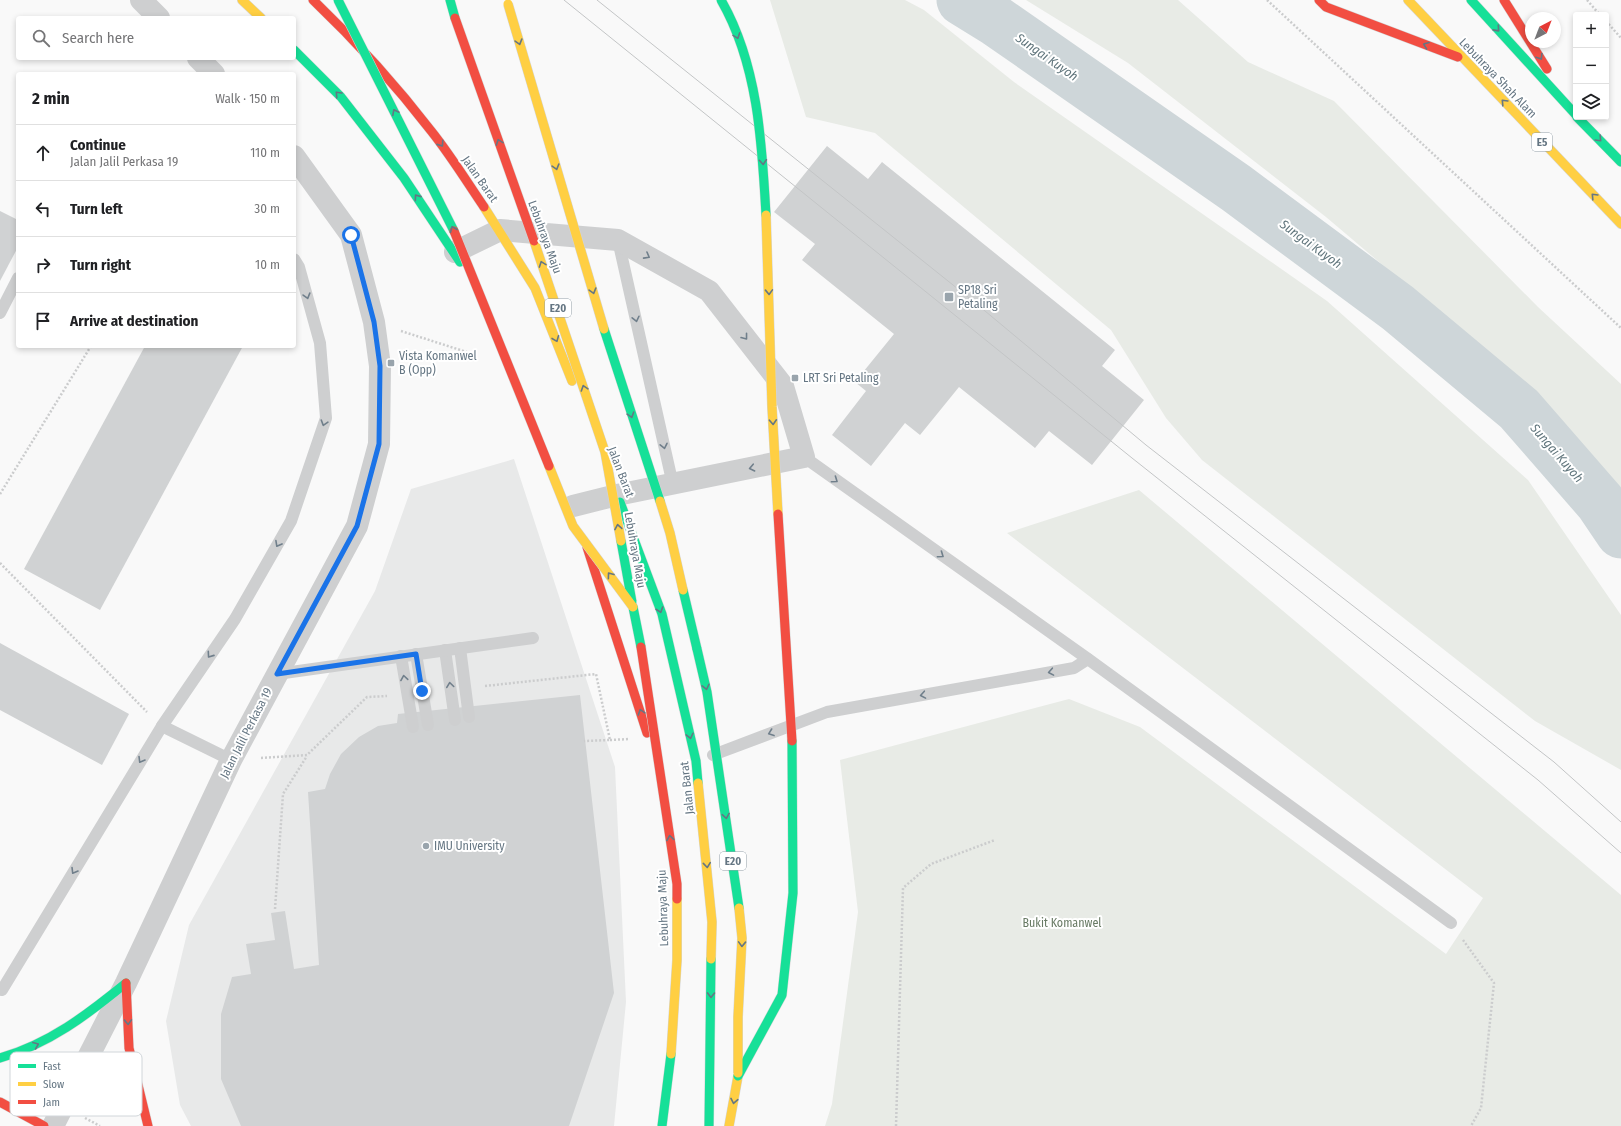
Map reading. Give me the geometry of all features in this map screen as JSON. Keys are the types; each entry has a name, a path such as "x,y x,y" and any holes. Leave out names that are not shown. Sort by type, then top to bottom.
{"main road":[{"path":"242,0 259,16"},
{"name":"Jalan Barat","path":"313,0 355,40 396,87 433,133 500,230 536,288 662,614 696,761 712,922 709,1126"},
{"path":"338,0 451,223 573,526 633,607"},
{"name":"Lebuhraya Maju","path":"450,0 558,308 605,452 642,655 677,884 677,960 670,1063 662,1126"},
{"name":"E20","path":"507,0 610,350 670,533 707,692 736,881 742,938 738,1017 738,1076 729,1126"},
{"path":"721,0 728,12 749,70 762,148 767,233 772,407 792,740 793,893 782,995 738,1076"},
{"path":"1319,0 1326,7 1463,59"},
{"name":"Lebuhraya Shah Alam","path":"1408,0 1621,224"},
{"path":"1471,0 1573,112"},
{"path":"1504,0 1573,110"},
{"path":"296,52 341,97 404,178 455,252 512,367 573,506 646,728 665,856 676,948 668,1126"},
{"path":"1581,120 1621,162"},
{"path":"16,1052 44,1041 87,1016 126,983"},
{"path":"126,983 129,1052"},
{"path":"0,1058 10,1054"},
{"path":"0,1102 10,1107"},
{"path":"142,1103 148,1126"},
{"path":"26,1116 44,1126"}],"street":[{"path":"141,0 157,16"},
{"path":"200,60 212,72"},
{"name":"Jalan Jalil Perkasa 19","path":"91,1052 126,983 231,760 357,526 379,444 380,366 374,322 351,235 296,159"},
{"path":"455,252 500,230 618,240 709,291 783,386 804,457 673,485 617,495 573,506"},
{"name":"Jalan Jalil Perkasa 19","path":"53,1126 58,1116"}],"lane":[{"path":"618,240 673,485"},
{"path":"0,989 2,990 162,726 235,619 291,521 326,418 320,342 299,267 296,262"},
{"path":"0,313 16,282"},
{"path":"804,457 1088,659 1451,923"},
{"path":"277,674 533,638"},
{"path":"460,648 469,717"},
{"path":"445,650 455,720"},
{"path":"416,654 428,725"},
{"path":"400,656 412,728"},
{"path":"696,761 827,712 1074,668 1088,659"},
{"path":"162,726 231,760"}],"path":[{"path":"1267,0 1621,328"},
{"path":"1587,0 1597,12"},
{"path":"1609,24 1621,38"},
{"path":"374,322 512,367"},
{"path":"0,494 90,348"},
{"path":"0,563 162,726"},
{"path":"584,741 610,740 596,674"},
{"path":"275,909 283,794 307,755"},
{"path":"896,1126 903,888 931,864 995,840"},
{"path":"1451,923 1494,983 1481,1108 1471,1126"}],"shaded area":[{"name":"IMU University","path":"514,459 615,767 626,1002 614,1126 191,1126 180,1105 166,1021 189,925 375,591 411,489"}],"green space":[{"path":"770,0 905,0 924,10 1014,82 1327,301 1528,480 1621,615 1621,770 1535,721 1202,460 1166,418 1111,330 875,133 806,117"},
{"path":"1026,0 1178,0 1248,62 1334,101 1538,307 1621,384 1621,494 1484,351 1326,217 1128,63"},
{"name":"Bukit Komanwel","path":"1139,490 1621,895 1621,1126 825,1126 832,1104 858,912 840,760 1069,699 1140,727 1446,954 1483,898 1007,533"}],"building":[{"name":"SP18 Sri Petaling","path":"827,146 868,179 882,162 1115,350 1102,366 1144,400 1092,465 1049,431 1035,448 959,387 920,435 905,423 871,466 832,435 866,391 855,382 894,334 802,260 815,244 774,212"},
{"path":"0,211 16,219 16,251 0,281"},
{"path":"144,348 242,348 100,610 24,569"},
{"path":"0,643 129,714 102,765 0,710"},
{"name":"IMU University","path":"580,695 614,993 569,1126 241,1126 221,1079 221,1014 232,977 251,974 246,944 275,940 271,913 285,911 294,969 319,965 308,792 325,789 330,774 341,754 359,737 378,726 397,723 398,714"}],"waterway":[{"name":"Sungai Kuyoh","path":"962,0 996,21 1236,188 1398,308 1519,409 1600,502 1621,533"}],"tram line":[{"path":"564,0 1132,458 1538,780 1621,853"},
{"path":"597,0 973,301 1146,445 1554,762 1621,822"}],"traffic: fast":[{"path":"338,0 454,231"},
{"path":"450,0 455,18"},
{"path":"721,0 743,50 756,104 760,132 766,215"},
{"path":"1471,0 1573,112"},
{"path":"296,52 341,97 404,178 460,262"},
{"path":"1580,120 1621,162"},
{"path":"604,329 660,501"},
{"path":"620,502 662,614 696,761 698,783"},
{"path":"621,541 632,602"},
{"path":"683,590 697,649"},
{"path":"633,607 641,647"},
{"path":"697,649 707,692 739,908"},
{"path":"738,1076 782,995 793,893 792,741"},
{"path":"709,1126 711,959"},
{"path":"18,1052 51,1037 67,1027 126,983"},
{"path":"662,1126 671,1054"},
{"path":"0,1058 10,1055"}],"traffic: slow":[{"path":"242,0 259,16"},
{"path":"1408,0 1621,224"},
{"path":"508,4 604,329"},
{"path":"484,207 535,288 572,381"},
{"path":"766,215 772,407 778,514"},
{"path":"534,241 605,452 621,541"},
{"path":"549,466 573,526 633,607"},
{"path":"660,501 670,533 683,590"},
{"path":"698,783 712,922 711,959"},
{"path":"671,1054 677,960 677,899"},
{"path":"738,1073 738,1017 742,938 739,908"},
{"path":"729,1126 738,1076"}],"traffic: jam":[{"path":"313,0 390,80 446,150 484,207"},
{"path":"1319,0 1326,7 1458,57"},
{"path":"1504,0 1547,69"},
{"path":"455,18 534,241"},
{"path":"454,231 549,466"},
{"path":"778,514 792,741"},
{"path":"587,547 647,733"},
{"path":"641,647 677,884 677,899"},
{"path":"126,983 130,1052"},
{"path":"142,1101 148,1126"},
{"path":"0,1102 10,1107"},
{"path":"26,1116 44,1126"}],"place":[{"name":"SP18 Sri Petaling","path":"949,297"},
{"name":"Vista Komanwel B (Opp)","path":"391,363"},
{"name":"LRT Sri Petaling","path":"795,378"},
{"name":"IMU University","path":"426,846"}],"route":[{"path":"351,235 374,322 380,366 379,444 357,526 277,674 416,654 422,691"}]}
